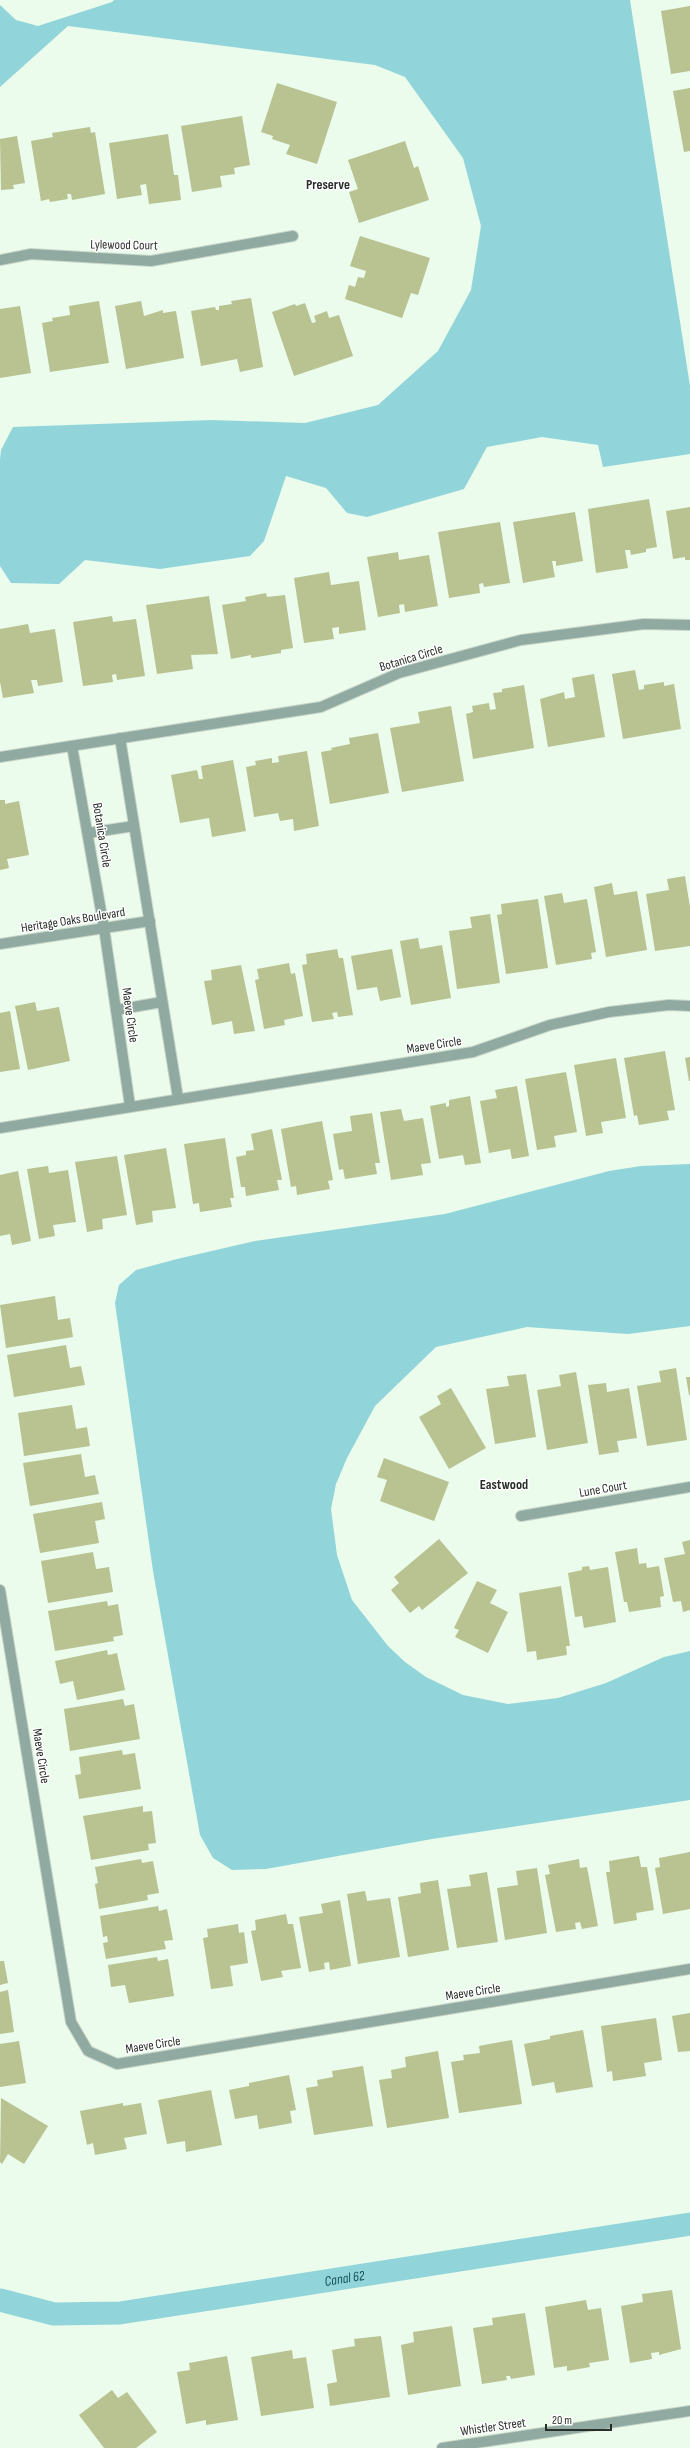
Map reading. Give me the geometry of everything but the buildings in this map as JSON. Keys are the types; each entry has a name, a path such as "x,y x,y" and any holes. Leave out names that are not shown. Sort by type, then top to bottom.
{"street":[{"name":"Lylewood Court","path":"0,260 31,254 151,261 293,236"},
{"name":"Botanica Circle","path":"0,757 321,707 399,673 521,640 644,624 690,625"},
{"path":"120,738 178,1098"},
{"name":"Botanica Circle","path":"72,746 104,928"},
{"path":"88,833 134,826"},
{"name":"Heritage Oaks Boulevard","path":"0,944 150,921"},
{"name":"Maeve Circle","path":"104,928 130,1106"},
{"path":"116,1010 162,1002"},
{"name":"Maeve Circle","path":"0,1128 178,1098 472,1052 550,1025 609,1012 669,1005 690,1006"},
{"name":"Lune Court","path":"521,1516 690,1487"},
{"name":"Maeve Circle","path":"0,1590 71,2022 88,2051 117,2064 690,1969"},
{"name":"Whistler Street","path":"442,2448 690,2411"}],"water":[{"path":"114,0 630,0 690,386 690,454 603,467 598,445 542,437 487,447 464,489 367,517 347,513 326,488 286,476 264,541 250,556 160,569 85,560 59,584 11,583 0,566 0,460 1,450 13,427 212,420 305,423 378,405 438,351 471,290 481,226 463,158 405,77 375,65 68,26 0,87 0,5 16,20 38,26 112,2"},
{"path":"690,1164 690,1326 628,1334 527,1327 436,1347 375,1406 347,1458 336,1484 331,1509 337,1555 352,1600 388,1646 405,1662 426,1677 463,1695 508,1704 558,1698 606,1683 664,1657 690,1651 690,1800 432,1839 266,1869 232,1870 213,1858 200,1835 153,1571 115,1303 119,1285 136,1270 255,1241 445,1214 609,1171 641,1166"}],"waterway":[{"name":"Canal 62","path":"0,2300 54,2314 120,2313 690,2224"}],"district":[{"name":"Preserve","path":"328,184"},
{"name":"Eastwood","path":"504,1484"}]}
